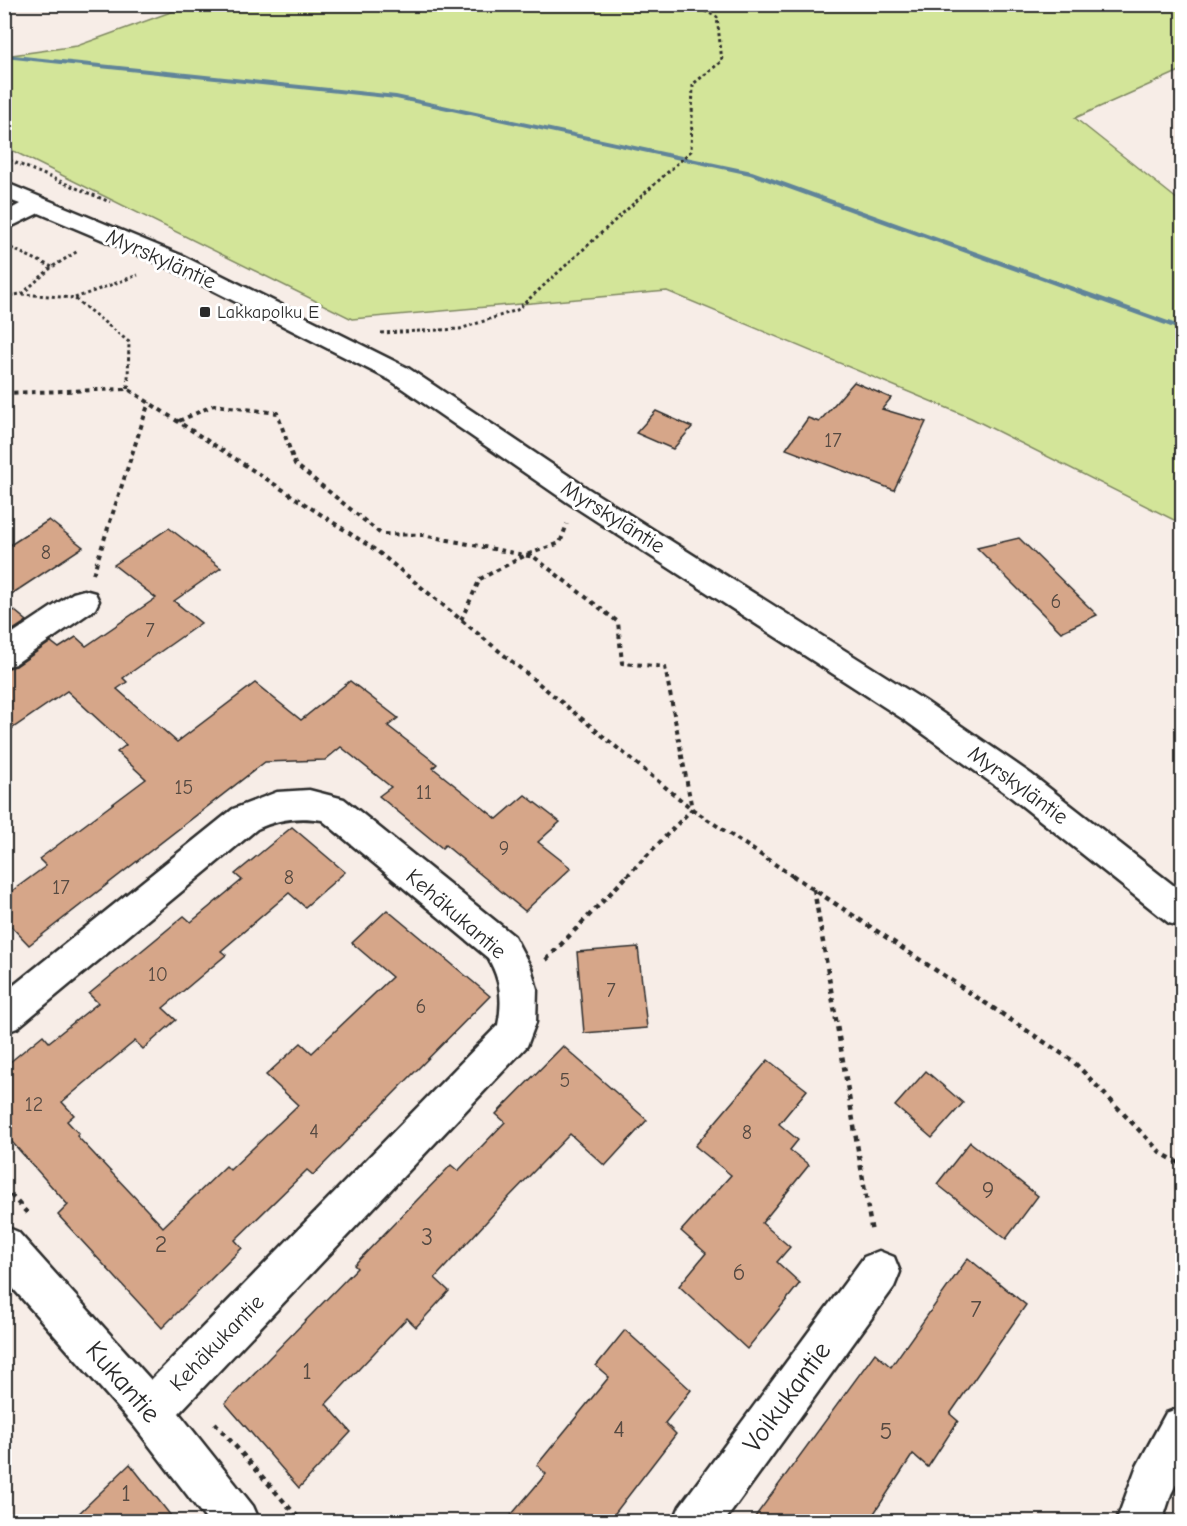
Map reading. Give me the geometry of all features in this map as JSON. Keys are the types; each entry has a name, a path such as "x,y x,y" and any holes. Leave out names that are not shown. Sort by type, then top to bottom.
{"street":[{"name":"Myrskyläntie","path":"4,189 105,234 174,261 399,374 577,495 933,724 1028,790 1182,912"},
{"path":"4,223 39,203"},
{"path":"4,655 84,601"},
{"name":"Kehäkukantie","path":"4,1016 245,819 265,809 312,803 332,809 501,947 514,967 521,1010 514,1034 150,1412"},
{"name":"Kukantie","path":"5,1247 150,1412 237,1521"},
{"name":"Voikukantie","path":"696,1521 879,1272"},
{"path":"1139,1521 1152,1484 1182,1429"}],"path":[{"path":"323,335 460,329 517,310 691,151 693,84 722,62 717,17 691,4"},
{"path":"22,294 52,267 105,234"},
{"path":"4,246 52,267"},
{"path":"4,296 22,294 74,298 174,261"},
{"path":"74,298 129,342 128,388"},
{"path":"4,393 128,388 377,551 692,809 1073,1060 1161,1153 1182,1165"},
{"path":"84,601 148,402"},
{"path":"178,421 213,405 277,413 295,464 381,534 423,535 534,556 618,622 622,663 665,667 692,809"},
{"path":"461,620 480,579 526,555 560,543 577,495"},
{"path":"519,989 692,809"},
{"path":"814,889 879,1272"}],"green space":[{"path":"190,5 1182,5 1182,70 1075,118 1182,203 1182,524 971,418 667,291 352,319 5,147 5,56 77,46"}],"building":[{"path":"854,382 891,398 882,409 926,422 894,490 786,449 808,418 819,422"},
{"path":"656,411 692,427 673,449 636,433"},
{"path":"49,520 83,547 4,599 4,549"},
{"path":"169,528 221,568 174,601 201,623 123,678 127,682 117,689 177,742 255,683 301,720 350,681 398,718 388,726 437,764 433,768 497,819 525,795 560,822 538,842 571,868 525,911 445,845 442,848 379,796 391,787 341,747 325,760 265,762 29,945 4,919 4,897 46,866 39,859 146,779 117,752 126,745 67,691 4,734 4,669 16,666 51,642 59,648 76,637 86,646 156,598 114,565"},
{"path":"1019,538 1097,615 1061,632 977,548"},
{"path":"4,602 27,621 4,636"},
{"path":"292,827 345,872 305,907 289,893 221,951 226,955 163,1008 176,1020 143,1049 135,1041 62,1102 74,1115 67,1121 79,1134 77,1136 163,1227 226,1166 230,1170 298,1105 266,1075 301,1043 312,1053 392,977 352,943 387,910 490,996 313,1175 307,1170 235,1240 242,1248 162,1328 58,1215 68,1205 4,1133 4,1067 43,1035 49,1042 98,1003 89,994 184,916 191,922 242,880 235,874"},
{"path":"638,947 647,1028 584,1033 577,952"},
{"path":"563,1046 647,1120 605,1166 570,1134 509,1197 435,1278 449,1291 416,1327 407,1318 326,1404 351,1432 299,1488 225,1403 357,1268 354,1265 451,1165 458,1171 505,1122 496,1114"},
{"path":"768,1060 807,1090 779,1124 798,1140 790,1150 809,1165 762,1223 790,1247 777,1262 800,1283 747,1349 679,1286 706,1253 681,1231 731,1175 695,1146"},
{"path":"926,1071 963,1103 932,1138 895,1106"},
{"path":"970,1142 1038,1196 1006,1239 937,1184"},
{"path":"968,1258 1026,1305 950,1414 958,1421 928,1467 913,1454 869,1521 752,1521 875,1353 891,1367"},
{"path":"625,1330 691,1390 665,1423 676,1434 609,1521 506,1521 546,1474 537,1465 609,1377 596,1366"},
{"path":"130,1464 175,1521 71,1521"}],"waterway":[{"path":"4,56 396,97 682,158"},
{"path":"685,158 752,173 1182,329"}],"place":[{"name":"Lakkapolku E","path":"205,312"}]}
